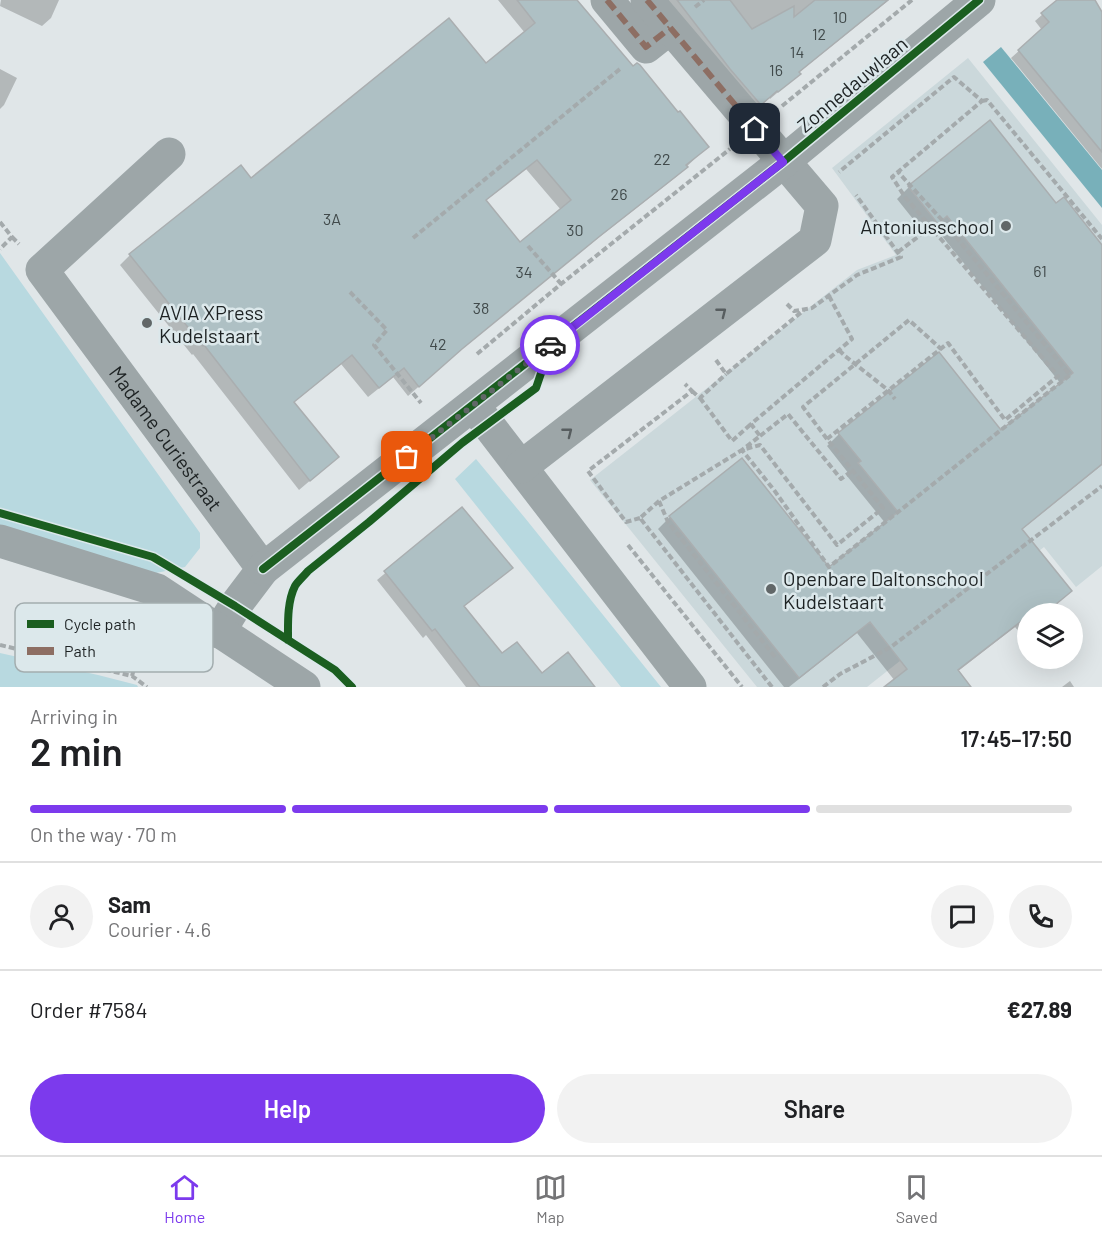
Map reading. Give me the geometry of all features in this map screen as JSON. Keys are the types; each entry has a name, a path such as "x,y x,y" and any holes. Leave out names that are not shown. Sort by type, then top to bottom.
{"street":[{"path":"521,467 815,240 822,206 755,129 658,37 607,0"},
{"path":"647,0 658,37"},
{"name":"Zonnedauwlaan","path":"262,569 783,162 979,0"},
{"name":"Madame Curiestraat","path":"169,154 42,270 262,569"},
{"path":"473,405 690,687"},
{"path":"0,541 157,590 176,603"},
{"path":"219,632 262,569"},
{"path":"213,628 304,687"}],"path":[{"path":"473,357 912,0"},
{"path":"413,238 658,37"},
{"path":"846,181 839,172 954,77 982,101"},
{"path":"827,439 948,343 1005,420 1058,376 905,196 892,177 982,101 987,100 1102,239"},
{"path":"742,450 830,567 1070,375 942,220 898,172"},
{"path":"765,279 794,311 812,308 857,275 901,257 852,190"},
{"path":"0,222 12,237 0,249"},
{"path":"898,252 931,227"},
{"path":"528,246 588,315"},
{"path":"350,292 387,330 374,345 443,429"},
{"path":"662,358 700,398 732,441 852,339 830,296"},
{"path":"700,398 804,309"},
{"path":"742,450 760,445 837,545 883,508 802,407 909,320 940,349"},
{"path":"695,333 726,374"},
{"path":"839,350 888,390 895,399"},
{"path":"692,391 588,471 626,522 640,518 658,501 742,450 788,414 842,479 853,470"},
{"path":"412,409 421,402"},
{"path":"751,424 760,436"},
{"path":"823,687 840,674 891,647 1102,486"},
{"path":"658,501 668,522 693,556 775,657"},
{"path":"640,518 772,687"},
{"path":"623,539 742,687"},
{"path":"153,603 157,590"},
{"path":"0,645 15,649"},
{"path":"115,672 132,676 147,687"},
{"path":"132,676 133,672"}],"shaded area":[{"path":"1001,47 1102,170 1102,208 983,62"},
{"path":"968,58 1102,225 1102,566 1076,587 1044,547 867,687 757,687 590,480 857,270 896,255 832,168"},
{"path":"0,253 200,533 200,548 185,567 156,573 0,527"},
{"path":"476,459 661,687 621,687 455,479"},
{"path":"0,653 15,656 15,672 85,672 138,687 0,687"}],"building":[{"path":"517,0 577,0 633,66 637,63 640,65 709,147 686,165 688,167 600,236 419,387 404,368 379,388 352,355 294,402 339,457 310,481 204,345 129,254 241,165 251,178 449,18 486,63 535,23","holes":["537,160 571,200 520,242 486,200"]},
{"path":"677,0 730,0 752,29 794,6 794,17 815,0 888,0 761,105"},
{"path":"1057,0 1095,0 1102,12 1102,152 1018,50 1049,22 1041,13"},
{"path":"990,120 1056,203 1064,197 1102,245 1102,464 1022,529 1072,591 1057,603 1017,603 1017,624 958,670 971,687 884,687 907,669 870,622 799,678 669,516 742,458 829,567 898,512 858,463 861,461 838,433 939,352 1001,430 1073,373 947,216 938,224 908,186"},
{"path":"462,507 513,568 464,606 502,653 517,642 542,673 568,652 595,687 480,687 435,629 432,631 384,571"}],"marked path":[{"path":"607,0 646,47 670,28"},
{"path":"647,0 783,162"}],"cycle path":[{"path":"263,569 783,162 979,0"},
{"path":"288,640 288,613 295,586 299,580 462,443 536,388 551,344"},
{"path":"0,513 153,557 335,670 352,687"}],"way so far":[{"path":"407,457 550,345"}],"place":[{"name":"Antoniusschool","path":"1006,226"},
{"name":"AVIA XPress Kudelstaart","path":"147,323"},
{"name":"Openbare Daltonschool Kudelstaart","path":"771,589"}],"route":[{"path":"550,345 783,162 755,129"}]}
